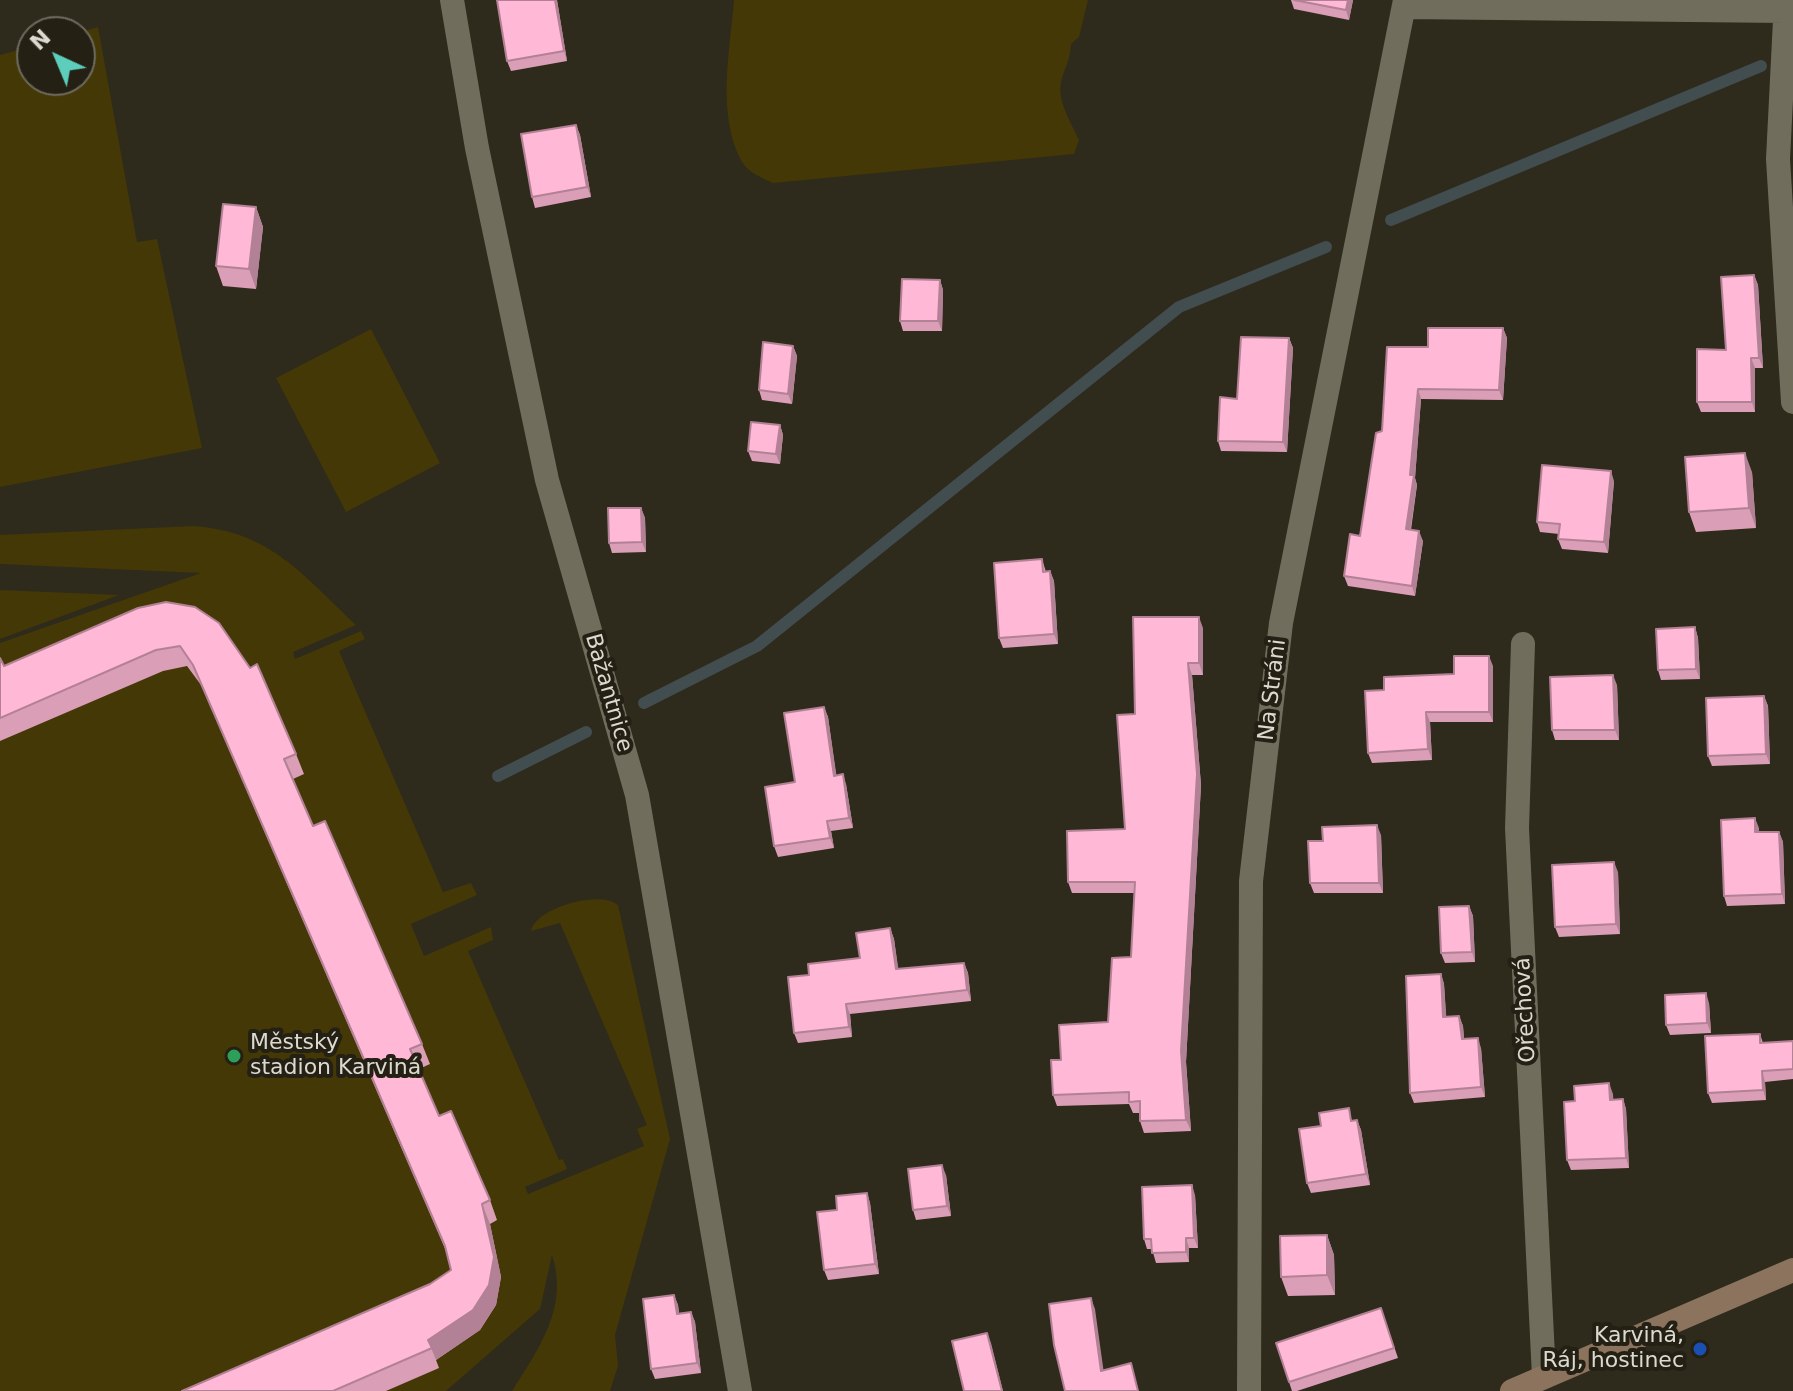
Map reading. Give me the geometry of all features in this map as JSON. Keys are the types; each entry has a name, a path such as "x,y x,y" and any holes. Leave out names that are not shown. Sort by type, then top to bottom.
{"street":[{"name":"Bažantnice","path":"452,0 477,148 547,480 637,795 740,1391"},
{"path":"1404,4 1785,6 1778,159 1793,402"},
{"name":"Na Stráni","path":"1249,1391 1251,881 1281,623 1404,4"},
{"name":"Ořechová","path":"1523,644 1517,828 1544,1377"},
{"path":"1512,1391 1793,1270"}],"shaded area":[{"path":"734,0 1088,0 1079,37 1071,44 1060,90 1079,140 1074,154 773,183 752,172 742,162 729,124 727,82"},
{"path":"96,28 137,242 157,239 202,448 0,487 0,55 16,50 16,96 96,96"},
{"path":"371,329 440,463 346,512 276,378"},
{"name":"Městský stadion Karviná","path":"193,526 220,530 264,546 301,573 356,625 293,652 295,659 361,631 365,639 339,651 443,892 471,883 477,895 411,924 424,956 491,927 493,940 468,951 559,1160 563,1159 567,1169 525,1187 528,1194 644,1146 637,1129 647,1125 560,923 531,931 543,915 568,904 597,899 618,905 670,1139 615,1335 618,1366 610,1391 512,1391 541,1343 554,1310 557,1292 552,1255 540,1309 446,1391 0,1391 0,643 201,573 0,564 0,535"},
{"path":"0,590 119,595 0,639"}],"building":[{"path":"497,0 555,0 564,51 507,61"},
{"path":"1294,0 1348,0 1346,10"},
{"path":"576,125 587,187 532,197 521,134"},
{"path":"223,204 256,207 249,269 216,266"},
{"path":"1754,275 1759,358 1751,358 1752,402 1697,402 1697,349 1726,350 1721,277"},
{"path":"902,279 940,280 938,321 900,321"},
{"path":"1428,328 1503,328 1499,390 1418,389 1410,475 1414,475 1406,529 1419,531 1412,586 1344,576 1350,534 1360,536 1376,433 1382,431 1387,347 1428,347"},
{"path":"1241,337 1289,338 1283,442 1218,441 1220,397 1237,399"},
{"path":"763,342 793,346 788,394 759,390"},
{"path":"751,422 780,425 776,454 748,451"},
{"path":"1745,453 1749,508 1689,512 1685,457"},
{"path":"1542,465 1611,471 1604,542 1558,539 1560,524 1537,522"},
{"path":"608,508 641,508 642,542 609,543"},
{"path":"1042,559 1043,572 1050,571 1054,634 999,638 994,563"},
{"path":"166,602 195,607 219,623 250,668 257,664 296,754 284,759 313,826 325,821 422,1044 410,1049 439,1116 451,1111 490,1200 482,1204 494,1257 489,1285 473,1310 428,1340 432,1348 333,1391 182,1391 430,1284 451,1270 445,1246 193,665 180,646 156,650 0,718 0,658 4,666 138,608"},
{"path":"1133,617 1199,617 1199,663 1188,663 1197,774 1181,1051 1186,1120 1140,1121 1140,1101 1129,1102 1129,1092 1053,1095 1051,1060 1061,1060 1059,1025 1108,1022 1112,958 1131,957 1135,882 1068,882 1067,831 1125,829 1117,715 1135,714"},
{"path":"1695,627 1696,669 1658,670 1656,629"},
{"path":"1454,656 1489,656 1489,712 1426,712 1428,749 1368,753 1365,691 1384,690 1384,677 1454,674"},
{"path":"1613,675 1615,730 1552,730 1550,677"},
{"path":"1764,696 1766,754 1708,756 1706,698"},
{"path":"824,707 834,776 843,774 849,818 827,821 830,838 774,846 765,787 795,782 784,713"},
{"path":"1755,818 1755,832 1779,832 1782,894 1724,896 1721,820"},
{"path":"1377,825 1379,883 1310,883 1308,841 1323,841 1322,827"},
{"path":"1614,862 1616,924 1555,927 1552,865"},
{"path":"1469,906 1472,952 1441,953 1439,907"},
{"path":"890,928 896,969 964,963 967,990 846,1004 849,1027 794,1033 788,977 809,975 808,964 860,958 856,933"},
{"path":"1441,974 1443,1017 1459,1016 1462,1039 1478,1038 1481,1087 1410,1093 1406,976"},
{"path":"1706,993 1707,1023 1666,1025 1665,995"},
{"path":"1760,1034 1760,1043 1793,1041 1793,1069 1762,1071 1763,1090 1708,1093 1705,1036"},
{"path":"1609,1083 1610,1100 1623,1099 1626,1158 1567,1160 1564,1102 1575,1101 1574,1086"},
{"path":"1349,1108 1351,1121 1357,1120 1366,1174 1307,1183 1299,1129 1321,1126 1319,1113"},
{"path":"942,1165 947,1206 913,1210 908,1169"},
{"path":"1192,1185 1194,1238 1186,1238 1186,1252 1152,1253 1151,1239 1144,1239 1142,1187"},
{"path":"867,1193 875,1264 824,1270 817,1212 837,1210 836,1196"},
{"path":"1327,1235 1327,1275 1281,1277 1280,1236"},
{"path":"674,1295 677,1314 691,1312 697,1363 651,1369 643,1299"},
{"path":"1091,1298 1101,1371 1131,1363 1138,1391 1065,1391 1054,1345 1049,1304"},
{"path":"1381,1308 1394,1348 1289,1382 1276,1343"},
{"path":"987,1333 1002,1391 964,1391 952,1341"}],"waterway":[{"path":"1391,220 1761,66"},
{"path":"644,703 757,646 1179,307 1326,247"},
{"path":"498,776 586,732"}],"place":[{"name":"Městský stadion Karviná","path":"234,1056"},
{"name":"Karviná, Ráj, hostinec","path":"1700,1349"}]}
